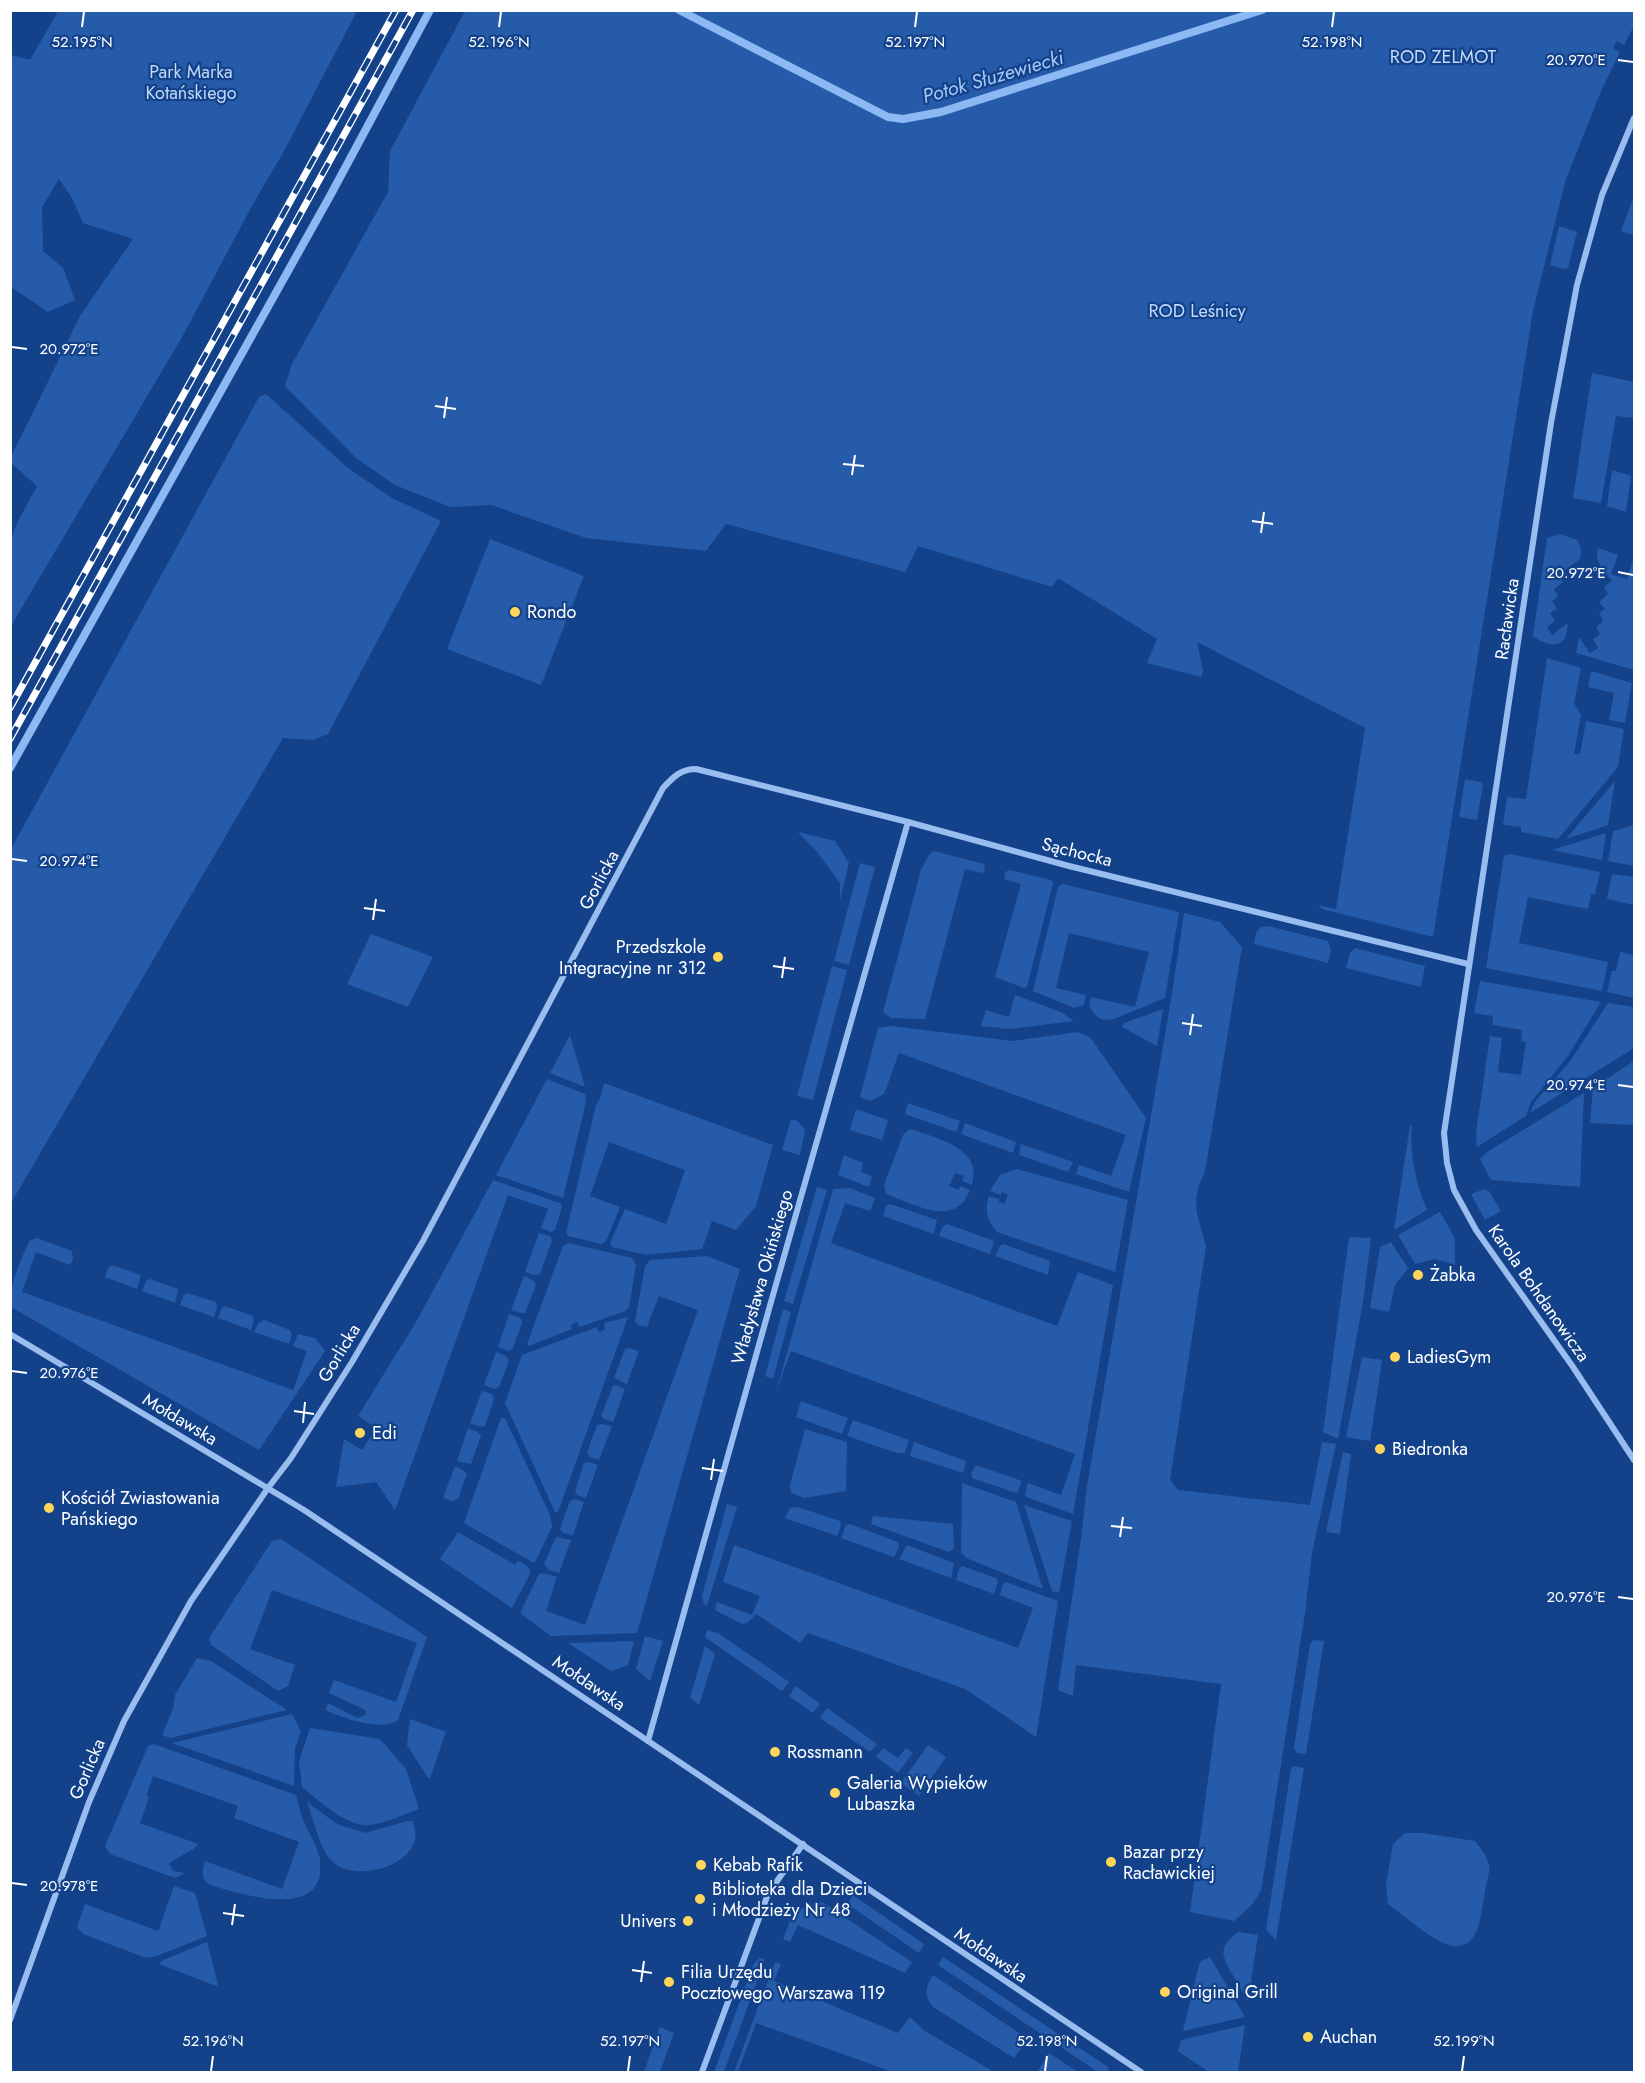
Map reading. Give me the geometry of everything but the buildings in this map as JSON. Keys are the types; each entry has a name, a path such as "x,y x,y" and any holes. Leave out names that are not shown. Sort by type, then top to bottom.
{"street":[{"name":"Racławicka","path":"1444,1133 1551,423 1577,285 1602,195 1635,118"},
{"name":"Sąchocka","path":"680,772 686,769 696,769 908,822 1069,866 1468,964"},
{"name":"Gorlicka","path":"10,2020 89,1802 124,1721 191,1601 322,1410 423,1241 663,788 680,772"},
{"name":"Władysława Okińskiego","path":"648,1741 908,822"},
{"name":"Karola Bohdanowicza","path":"1444,1133 1447,1163 1454,1190 1476,1230 1573,1367 1635,1460"},
{"name":"Mołdawska","path":"10,1334 304,1510 1141,2073"},
{"path":"702,2073 768,1894 802,1844"}],"green space":[{"name":"Park Marka Kotańskiego","path":"58,11 357,11 283,153 181,339 11,626 11,539 37,486 11,463 11,457 80,316 133,239 83,223 72,198 59,179 42,207 43,251 63,268 75,300 48,312 11,287 11,55 30,60"},
{"name":"ROD Leśnicy","path":"465,11 1634,11 1634,26 1624,45 1617,41 1613,48 1620,52 1601,91 1565,182 1533,311 1433,937 1322,909 1318,905 1336,909 1365,728 1197,642 1203,671 1201,677 1147,663 1157,639 1058,578 1052,587 918,546 905,572 726,524 706,551 586,538 491,505 450,507 395,485 356,458 285,386 292,364 388,192 390,151"},
{"path":"1634,196 1634,235 1621,231"},
{"path":"1559,226 1577,232 1568,268 1565,269 1550,265"},
{"path":"1592,373 1634,382 1634,418 1616,416 1601,503 1573,498"},
{"path":"266,394 348,468 392,498 441,521 328,734 313,740 283,738 11,1203 11,849 259,397"},
{"path":"1612,470 1631,476 1626,512 1607,506"},
{"path":"1560,534 1577,540 1581,554 1580,559 1559,574 1563,582 1554,589 1558,596 1552,601 1557,609 1550,613 1555,621 1547,627 1552,635 1568,623 1565,638 1562,642 1554,644 1540,641 1533,636 1547,538"},
{"name":"Rondo","path":"490,539 584,576 541,685 447,649"},
{"path":"1598,548 1618,555 1611,574 1627,579 1634,561 1634,670 1576,653 1579,637 1590,653 1598,648 1593,639 1600,634 1596,627 1603,621 1599,613 1605,609 1599,602 1608,594 1604,587 1612,581 1597,557"},
{"path":"1547,658 1581,668 1574,703 1581,715 1574,754 1580,754 1586,721 1624,729 1618,767 1558,839 1521,832 1521,827 1503,825 1507,797 1526,799"},
{"path":"1591,671 1632,683 1625,723 1609,720 1614,693 1588,687"},
{"path":"1465,779 1481,782 1483,785 1477,820 1459,817"},
{"path":"1615,781 1608,825 1566,839"},
{"path":"1634,825 1634,866 1608,861 1613,831"},
{"path":"798,832 835,841 849,863 840,900 840,883 818,853"},
{"path":"1606,833 1602,860 1552,850"},
{"path":"934,851 984,864 985,867 983,873 965,869 925,1019 891,1018 883,1012 921,870 929,855"},
{"path":"1510,854 1600,872 1595,894 1591,894 1588,909 1528,897 1519,943 1608,962 1602,991 1486,968 1504,856"},
{"path":"860,863 875,867 849,965 834,961"},
{"path":"1010,870 1051,880 1053,883 1027,987 1024,988 995,977 1021,884 1004,879 1005,872"},
{"path":"1612,874 1634,877 1634,905 1607,899"},
{"path":"1063,884 1179,912 1165,998 1114,1019 1099,1018 1089,1006 1091,997 1135,1007 1149,952 1069,933 1056,988 1086,995 1084,1005 1074,1008 1033,991 1058,887"},
{"path":"1184,913 1220,922 1242,947 1205,1172 1197,1192 1196,1209 1206,1246 1170,1480 1178,1490 1310,1505 1322,1442 1336,1444 1312,1553 1305,1613 1261,1891 1251,1906 1234,1921 1190,1912 1221,1684 1076,1665 1073,1696 1058,1690 1087,1486"},
{"path":"1268,926 1328,941 1331,950 1328,963 1254,944 1256,933 1261,927"},
{"path":"371,934 433,957 408,1007 347,984"},
{"path":"1355,948 1425,966 1421,987 1346,968 1350,953"},
{"path":"1620,952 1634,955 1634,998 1607,992 1612,971 1616,971"},
{"path":"832,966 847,970 813,1100 797,1096"},
{"path":"1480,981 1601,1002 1568,1056 1531,1102 1526,1116 1477,1147 1476,1133 1490,1036 1502,1038 1498,1072 1521,1075 1526,1042 1521,1041 1522,1030 1492,1025 1493,1016 1474,1013"},
{"path":"1015,995 1061,1012 1074,1021 1009,1029 981,1026 986,1010 1009,1017"},
{"path":"1608,1003 1634,1007 1634,1048 1530,1113 1534,1103 1571,1060"},
{"path":"1163,1009 1157,1046 1122,1027 1124,1023"},
{"path":"891,1026 1013,1041 1078,1032 1090,1037 1146,1118 1129,1192 1076,1174 1079,1165 1111,1176 1126,1135 899,1053 884,1094 870,1101 860,1097 878,1028"},
{"path":"570,1035 585,1087 550,1073"},
{"path":"1634,1061 1634,1125 1590,1123 1593,1088"},
{"path":"547,1079 585,1094 586,1102 563,1198 496,1175"},
{"path":"604,1083 773,1145 756,1206 736,1230 712,1221 702,1249 646,1255 612,1247 610,1243 625,1209 666,1224 685,1170 609,1142 590,1196 620,1207 606,1241 601,1244 568,1236 566,1233 596,1105"},
{"path":"1584,1093 1580,1187 1491,1180 1480,1159 1487,1152"},
{"path":"908,1103 960,1121 956,1132 905,1114"},
{"path":"856,1109 888,1120 882,1140 850,1130"},
{"path":"791,1119 798,1121 805,1130 800,1155 782,1150"},
{"path":"965,1123 1016,1142 1013,1153 961,1134"},
{"path":"1412,1125 1414,1168 1427,1210 1394,1230 1410,1126"},
{"path":"910,1129 955,1146 965,1153 971,1162 974,1172 972,1185 962,1181 964,1176 955,1173 949,1186 959,1190 960,1186 970,1190 963,1202 954,1208 944,1211 933,1210 886,1194 884,1185 903,1135"},
{"path":"1021,1144 1073,1162 1068,1172 1019,1155"},
{"path":"844,1155 863,1163 861,1172 872,1176 869,1187 838,1175"},
{"path":"1017,1169 1128,1200 1115,1272 997,1232 987,1215 987,1201 989,1196 1005,1204 1008,1194 1002,1192 1001,1195 990,1191 1000,1175"},
{"path":"493,1180 560,1203 562,1207 555,1230 551,1232 541,1228 548,1209 508,1195 395,1510 376,1482 336,1487 344,1439 362,1450 376,1428 358,1416 416,1322"},
{"path":"817,1187 827,1190 793,1304 784,1301"},
{"path":"850,1188 875,1198 870,1211 845,1203 831,1243 1057,1326 1078,1272 1113,1285 1073,1514 1026,1497 1025,1493 1028,1483 1061,1495 1075,1454 791,1351 776,1392 833,1189"},
{"path":"1485,1189 1489,1191 1501,1211 1485,1220 1471,1194"},
{"path":"890,1204 937,1220 934,1234 883,1216 886,1206"},
{"path":"1440,1212 1455,1238 1455,1265 1435,1259 1415,1264 1398,1235"},
{"path":"947,1224 994,1241 990,1254 939,1236 943,1226"},
{"path":"539,1233 550,1236 552,1240 540,1274 534,1275 525,1272"},
{"path":"1349,1237 1371,1238 1363,1302 1338,1439 1323,1432"},
{"path":"37,1238 72,1251 73,1259 70,1265 36,1252 22,1292 293,1390 307,1351 293,1346 298,1334 315,1338 325,1351 259,1450 11,1307 11,1290 19,1265 29,1241"},
{"path":"1391,1242 1408,1268 1395,1285 1389,1312 1370,1308 1380,1247"},
{"path":"569,1243 632,1258 636,1265 629,1307 625,1311 580,1327 577,1322 571,1325 572,1329 529,1346 527,1344 563,1246"},
{"path":"1003,1244 1050,1261 1048,1275 995,1256"},
{"path":"707,1256 740,1269 637,1633 551,1636 520,1613 539,1574 543,1573 557,1577 546,1611 585,1625 698,1310 659,1296 647,1327 638,1325 635,1321 645,1266 650,1260"},
{"path":"112,1265 141,1275 137,1289 105,1277 108,1268"},
{"path":"524,1276 533,1280 536,1285 525,1313 521,1313 511,1310"},
{"path":"150,1279 178,1289 175,1303 142,1291 146,1281"},
{"path":"187,1293 216,1302 214,1317 180,1305"},
{"path":"225,1306 253,1316 251,1330 218,1318"},
{"path":"783,1309 791,1312 773,1379 765,1376"},
{"path":"509,1314 521,1318 522,1323 512,1350 508,1351 498,1347"},
{"path":"628,1317 558,1512 555,1512 505,1403 522,1355 597,1327 599,1332 605,1330 604,1323"},
{"path":"264,1320 290,1330 292,1335 289,1344 254,1332 258,1324"},
{"path":"625,1349 639,1351 627,1384 614,1378"},
{"path":"496,1352 506,1356 509,1361 499,1387 494,1389 484,1385"},
{"path":"1362,1357 1382,1360 1370,1441 1346,1437"},
{"path":"615,1385 625,1389 613,1422 601,1416"},
{"path":"482,1391 492,1394 494,1399 485,1426 480,1427 470,1423"},
{"path":"801,1401 848,1418 842,1434 796,1417"},
{"path":"501,1418 505,1418 550,1515 552,1527 535,1562 464,1523"},
{"path":"853,1420 909,1440 905,1453 897,1453 847,1436"},
{"path":"597,1425 612,1426 599,1460 590,1457 587,1452"},
{"path":"468,1428 478,1432 481,1436 471,1464 457,1461"},
{"path":"805,1429 847,1442 846,1491 804,1498 791,1493 790,1485"},
{"path":"914,1442 966,1461 963,1473 910,1456"},
{"path":"1343,1452 1351,1454 1340,1534 1326,1532"},
{"path":"584,1463 598,1465 586,1498 577,1495 575,1491"},
{"path":"976,1465 1022,1481 1018,1492 972,1478 971,1474"},
{"path":"455,1466 467,1474 458,1499 451,1501 443,1498"},
{"path":"962,1483 1016,1502 1043,1589 966,1558 961,1552"},
{"path":"575,1499 584,1502 573,1535 563,1533 560,1529 570,1501"},
{"path":"727,1504 737,1507 707,1606 702,1596"},
{"path":"1024,1505 1072,1521 1059,1593 1052,1591"},
{"path":"798,1507 840,1521 841,1526 837,1536 785,1518 790,1508"},
{"path":"873,1516 953,1524 954,1548 949,1552 871,1524"},
{"path":"850,1524 898,1542 899,1547 894,1557 841,1538 846,1525"},
{"path":"458,1532 515,1565 518,1561 528,1567 530,1574 512,1608 440,1559"},
{"path":"556,1537 571,1540 559,1573 549,1570 544,1564"},
{"path":"281,1539 427,1637 398,1720 382,1725 362,1723 325,1710 328,1703 358,1718 366,1714 365,1710 329,1693 334,1680 396,1702 417,1643 272,1590 250,1649 295,1665 288,1686 278,1691 211,1645 209,1638 272,1541"},
{"path":"734,1545 1018,1648 1033,1608 1000,1595 1003,1584 1006,1582 1058,1601 1036,1737 965,1689 808,1633 800,1643 756,1614 747,1623 742,1624 715,1610 717,1602 752,1615 760,1596 723,1582"},
{"path":"907,1545 954,1563 951,1578 899,1559"},
{"path":"962,1566 996,1578 998,1582 994,1594 956,1580"},
{"path":"707,1630 718,1633 789,1682 782,1691 705,1637"},
{"path":"645,1636 663,1641 650,1681 636,1669"},
{"path":"1313,1640 1324,1641 1306,1754 1297,1753 1294,1748 1310,1644"},
{"path":"634,1641 628,1665 611,1671 568,1643"},
{"path":"705,1646 715,1654 699,1705 690,1698"},
{"path":"197,1658 211,1661 287,1710 170,1738 162,1735 173,1709 175,1695"},
{"path":"796,1686 820,1704 813,1713 789,1696"},
{"path":"827,1708 877,1744 870,1752 820,1718"},
{"path":"292,1714 301,1732 295,1748 294,1786 172,1743"},
{"path":"410,1719 446,1732 430,1778 407,1745"},
{"path":"310,1728 380,1739 406,1769 419,1809 382,1823 361,1825 343,1818 325,1806 302,1787 299,1761"},
{"path":"154,1744 296,1795 302,1817 320,1857 320,1874 314,1887 304,1895 289,1899 272,1899 210,1885 203,1874 205,1861 282,1889 299,1842 234,1818 238,1806 153,1776 140,1823 198,1844 169,1863 173,1871 185,1873 175,1878 110,1854 105,1846 148,1746"},
{"path":"928,1745 946,1757 919,1796 901,1783"},
{"path":"883,1748 898,1758 906,1748 913,1753 898,1773 876,1757"},
{"path":"1295,1766 1304,1768 1276,1940 1266,1930 1291,1768"},
{"path":"307,1802 337,1824 365,1833 412,1821 415,1836 411,1848 402,1859 372,1871 356,1871 341,1867 326,1853"},
{"path":"1405,1833 1423,1833 1475,1841 1485,1855 1489,1871 1481,1918 1475,1935 1463,1945 1454,1946 1438,1941 1388,1904 1386,1885 1393,1844"},
{"path":"174,1886 195,1893 207,1936 157,1956 146,1958 83,1934 77,1927 85,1904 158,1931"},
{"path":"853,1895 924,1944 919,1953 847,1904"},
{"path":"822,1902 912,1962 905,1973 798,1925 790,1942 783,1939 794,1911"},
{"path":"1238,1932 1258,1935 1248,2002 1227,1965 1224,1955 1225,1946"},
{"path":"207,1942 218,1984 216,1986 159,1964 161,1961"},
{"path":"943,1957 1108,2067 1109,2071 1098,2072 938,1965"},
{"path":"1210,1957 1245,2017 1183,2031 1199,1965 1201,1961"},
{"path":"760,1958 765,1959 724,2072 714,2072 754,1963"},
{"path":"775,1962 781,1964 774,1981 898,2033 910,2017 925,2031 994,2072 893,2072 756,2023 738,2072 734,2072"},
{"path":"933,1975 1028,2039 1014,2058 933,2007 928,1999 927,1991"},
{"path":"1245,2025 1238,2072 1209,2072 1178,2051 1181,2040"},
{"path":"660,2027 674,2033 660,2072 644,2072"},
{"path":"1049,2053 1078,2072 1037,2072"}],"waterway":[{"path":"10,768 330,196 430,10"},
{"name":"Potok Służewiecki","path":"679,10 888,117 903,119 941,112 1262,10"}],"railway":[{"path":"10,708 396,10"},
{"path":"10,739 413,10"}],"place":[{"name":"Rondo","path":"515,612"},
{"name":"Przedszkole Integracyjne nr 312","path":"718,957"},
{"name":"Żabka","path":"1418,1275"},
{"name":"LadiesGym","path":"1395,1357"},
{"name":"Edi","path":"360,1433"},
{"name":"Biedronka","path":"1380,1449"},
{"name":"Kościół Zwiastowania Pańskiego","path":"49,1508"},
{"name":"Rossmann","path":"775,1752"},
{"name":"Galeria Wypieków Lubaszka","path":"835,1793"},
{"name":"Bazar przy Racławickiej","path":"1111,1862"},
{"name":"Kebab Rafik","path":"701,1865"},
{"name":"Biblioteka dla Dzieci i Młodzieży Nr 48","path":"700,1899"},
{"name":"Univers","path":"688,1921"},
{"name":"Filia Urzędu Pocztowego Warszawa 119","path":"669,1982"},
{"name":"Original Grill","path":"1165,1992"},
{"name":"Auchan","path":"1308,2037"}],"park label":[{"name":"ROD ZELMOT","path":"1443,57"}]}
